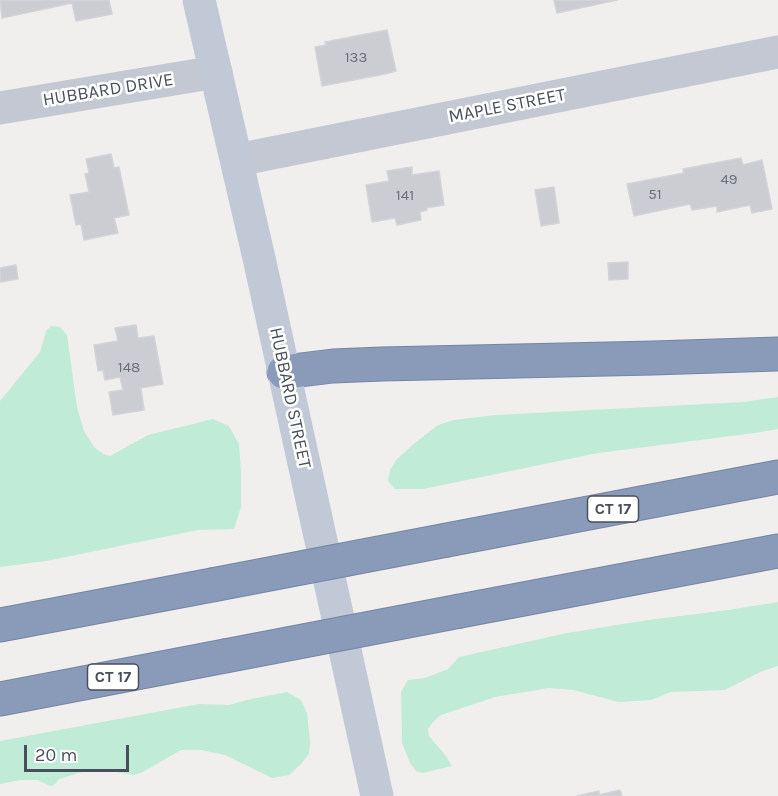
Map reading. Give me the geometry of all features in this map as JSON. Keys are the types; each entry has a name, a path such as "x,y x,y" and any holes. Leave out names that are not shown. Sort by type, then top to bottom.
{"highway":[{"path":"284,372 333,366 382,364 778,354"},
{"name":"CT 17","path":"0,625 778,477"},
{"name":"CT 17","path":"0,699 778,551"}],"street":[{"name":"HUBBARD STREET","path":"199,0 237,160 377,796"},
{"name":"MAPLE STREET","path":"237,160 778,52"},
{"name":"HUBBARD DRIVE","path":"0,108 216,72"}],"green space":[{"path":"51,326 60,327 67,335 77,407 84,431 94,447 103,454 110,456 148,435 213,419 229,426 239,444 241,471 241,507 234,529 198,530 46,561 0,567 0,401 40,352 46,331"},
{"path":"778,397 778,429 598,453 423,489 395,489 388,481 390,470 396,460 438,425 454,420 496,415 743,402"},
{"path":"778,602 778,666 760,672 725,690 671,692 651,700 619,702 573,690 549,688 495,697 441,715 428,729 429,736 452,766 423,773 416,771 410,763 402,743 401,692 408,680 425,678 448,669 459,657 567,633"},
{"path":"287,692 301,700 307,713 310,741 309,754 289,775 272,778 225,755 201,750 181,750 141,773 133,775 105,770 89,770 59,779 50,786 38,780 20,780 0,784 0,741 199,704 229,705"}],"building":[{"path":"0,0 109,0 112,14 76,21 72,3 2,18"},
{"path":"554,0 617,0 557,13"},
{"path":"387,30 396,71 322,86 315,47 326,45 325,42"},
{"path":"111,154 114,168 119,167 129,215 114,218 118,233 84,240 81,224 76,225 70,195 89,192 85,174 89,173 86,159"},
{"path":"741,158 743,165 762,160 772,209 752,213 750,205 717,212 717,206 692,210 690,204 634,216 627,184 684,173 683,169"},
{"path":"412,167 412,175 439,171 444,205 426,208 427,210 420,212 421,220 397,225 395,218 372,222 366,185 389,181 387,171"},
{"path":"554,187 559,223 541,226 535,190"},
{"path":"628,262 628,279 609,280 608,263"},
{"path":"16,265 18,279 0,282 0,268"},
{"path":"136,325 138,338 154,336 163,384 141,388 144,410 113,415 109,392 123,390 120,377 105,380 103,370 98,371 94,345 118,341 115,328"},
{"path":"620,790 622,796 577,796 599,791 599,795"}]}
